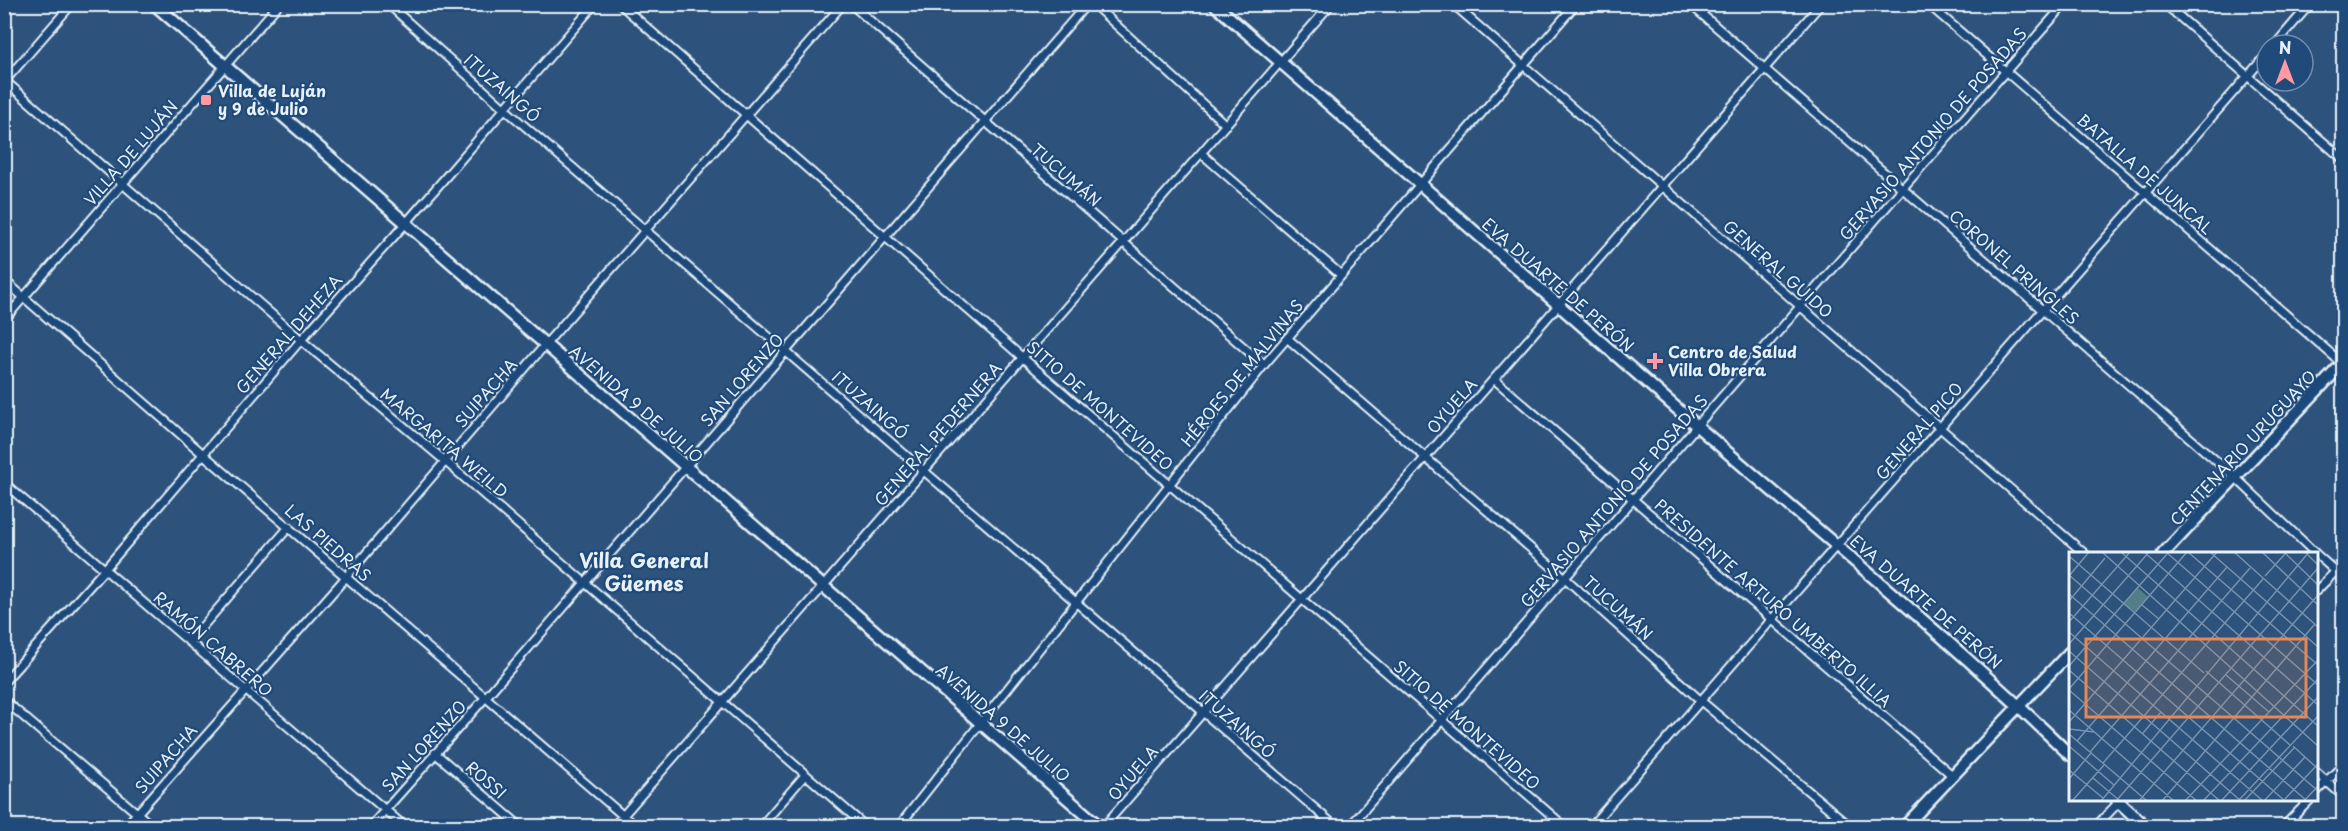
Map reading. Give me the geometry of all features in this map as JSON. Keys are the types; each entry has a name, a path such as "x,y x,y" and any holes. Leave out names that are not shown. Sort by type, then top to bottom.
{"main road":[{"name":"AVENIDA 9 DE JULIO","path":"154,4 1099,826"},
{"name":"EVA DUARTE DE PERÓN","path":"1214,4 1698,427 1838,545 2020,706 2069,754"},
{"name":"CENTENARIO URUGUAYO","path":"2165,552 2343,363"},
{"path":"1905,826 2069,653"},
{"path":"2120,801 2145,826"}],"street":[{"path":"5,81 72,4"},
{"name":"VILLA DE LUJÁN","path":"4,320 279,4"},
{"name":"ITUZAINGÓ","path":"388,4 505,109 1335,826"},
{"name":"GENERAL DEHEZA","path":"4,682 105,569 301,340 406,223 595,4"},
{"name":"SITIO DE MONTEVIDEO","path":"620,4 1023,358 1170,483 1300,600 1564,826"},
{"name":"SUIPACHA","path":"126,826 347,576 843,4"},
{"name":"TUCUMÁN","path":"851,4 1264,365"},
{"name":"SAN LORENZO","path":"370,826 485,698 1086,4"},
{"path":"1093,4 1226,125"},
{"name":"GENERAL PEDERNERA","path":"614,826 1331,4"},
{"name":"GENERAL GUIDO","path":"1453,4 2083,552"},
{"name":"HÉROES DE MALVINAS","path":"899,826 1264,365 1576,4"},
{"name":"CORONEL PRINGLES","path":"1690,4 2236,478 2314,552"},
{"name":"OYUELA","path":"1104,826 1821,4"},
{"name":"BATALLA DE JUNCAL","path":"1928,4 2343,363"},
{"name":"GERVASIO ANTONIO DE POSADAS","path":"1350,826 2065,4"},
{"path":"2165,4 2343,160"},
{"path":"2285,33 2310,4"},
{"name":"GENERAL PICO","path":"1592,826 2255,68"},
{"name":"MARGARITA WEILD","path":"5,81 301,340 445,461 865,826"},
{"path":"1202,153 1341,275"},
{"name":"LAS PIEDRAS","path":"4,280 635,826"},
{"name":"TUCUMÁN","path":"1287,338 1565,578 1701,701 1850,826"},
{"name":"PRESIDENTE ARTURO UMBERTO ILLIA","path":"1494,379 1953,776"},
{"name":"RAMÓN CABRERO","path":"4,483 404,826"},
{"path":"189,642 289,527"},
{"name":"CORONEL PRINGLES","path":"2318,556 2343,579"},
{"path":"2318,589 2343,563"},
{"path":"4,700 152,826"},
{"name":"ROSSI","path":"435,753 520,826"},
{"path":"2318,790 2343,764"},
{"path":"2318,774 2343,797"},
{"path":"761,826 805,775"},
{"path":"2096,826 2118,801"},
{"path":"2284,826 2309,801"}],"place":[{"name":"Villa de Luján y 9 de Julio","path":"206,100"},
{"name":"Centro de Salud Villa Obrera","path":"1655,361"}],"district":[{"name":"Villa General Güemes","path":"644,572"}]}
